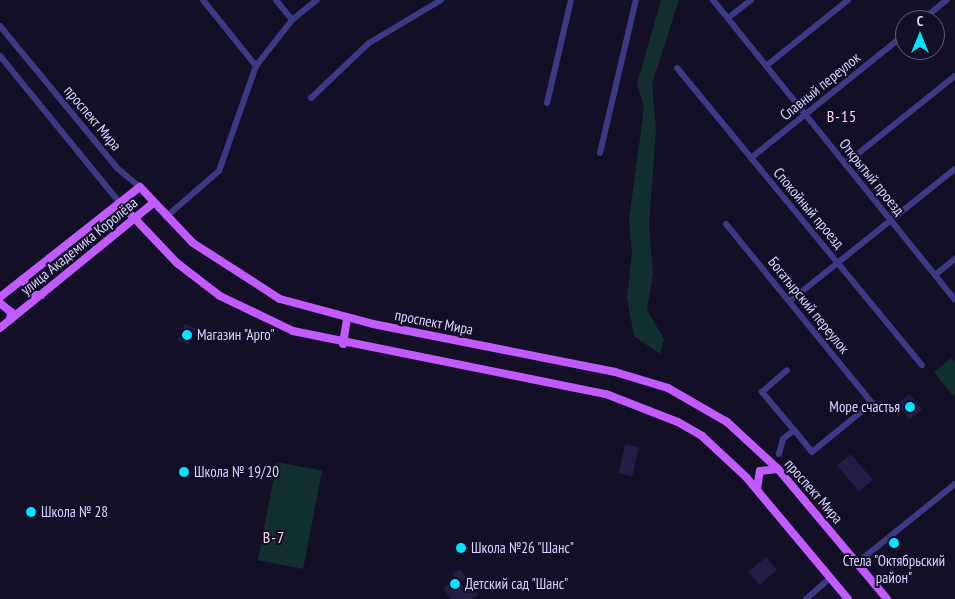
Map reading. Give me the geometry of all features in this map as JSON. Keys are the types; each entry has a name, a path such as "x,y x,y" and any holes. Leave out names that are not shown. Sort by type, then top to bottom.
{"main road":[{"name":"улица Академика Королёва","path":"0,297 140,187"},
{"name":"проспект Мира","path":"140,187 166,217 217,261 280,299 347,318 614,372 668,388 726,422 778,469 887,599"},
{"path":"120,203 133,220 220,296 293,331 343,344 522,375 657,411 702,436 757,490 848,599"},
{"name":"улица Академика Королёва","path":"0,328 153,203"},
{"path":"23,279 32,295 41,295"},
{"path":"0,302 11,312 10,320"},
{"path":"343,344 347,318"},
{"path":"757,490 760,470 778,469"}],"street":[{"path":"203,0 256,66"},
{"path":"276,0 292,20"},
{"path":"166,217 219,171 256,66 292,20 318,0"},
{"path":"311,98 369,42 442,0"},
{"path":"547,103 571,0"},
{"path":"600,153 636,0"},
{"name":"Открытый проезд","path":"713,0 955,300"},
{"path":"728,18 750,0"},
{"path":"766,66 848,0"},
{"path":"934,10 947,0"},
{"name":"проспект Мира","path":"0,26 117,168 140,187"},
{"name":"Славный переулок","path":"751,158 895,42"},
{"path":"0,56 120,203"},
{"name":"Спокойный проезд","path":"677,68 922,365"},
{"path":"845,164 955,76"},
{"path":"790,301 955,169"},
{"name":"Богатырский переулок","path":"726,224 872,403 812,452 794,430"},
{"path":"935,275 955,259"},
{"path":"779,454 783,439 794,430 762,392 787,370"},
{"path":"858,563 955,485"},
{"path":"808,599 831,579"}],"green space":[{"path":"661,0 679,0 652,84 656,129 649,225 653,274 647,310 664,339 660,354 634,336 627,298 632,254 629,220 644,107 637,84"},
{"path":"951,358 955,363 955,398 934,372"},
{"path":"277,462 322,471 303,569 258,560"}],"building":[{"name":"Магазин \"Арго\"","path":"185,324 196,329 189,344 178,340"},
{"name":"Море счастья","path":"910,394 922,410 909,420 897,404"},
{"path":"625,444 639,447 632,476 619,473"},
{"path":"851,454 873,480 859,492 837,466"},
{"path":"766,557 777,570 759,585 748,572"},
{"name":"Детский сад \"Шанс\"","path":"460,569 466,578 460,582 465,590 472,585 479,594 472,599 451,599 443,588 456,579 452,574"}],"place":[{"name":"Магазин \"Арго\"","path":"187,335"},
{"name":"Море счастья","path":"910,407"},
{"name":"Школа № 19/20","path":"184,472"},
{"name":"Школа № 28","path":"31,512"},
{"name":"Стела \"Октябрьский район\"","path":"894,543"},
{"name":"Школа №26 \"Шанс\"","path":"461,548"},
{"name":"Детский сад \"Шанс\"","path":"455,584"}],"district":[{"name":"В-15","path":"842,116"},
{"name":"В-7","path":"274,537"}]}
